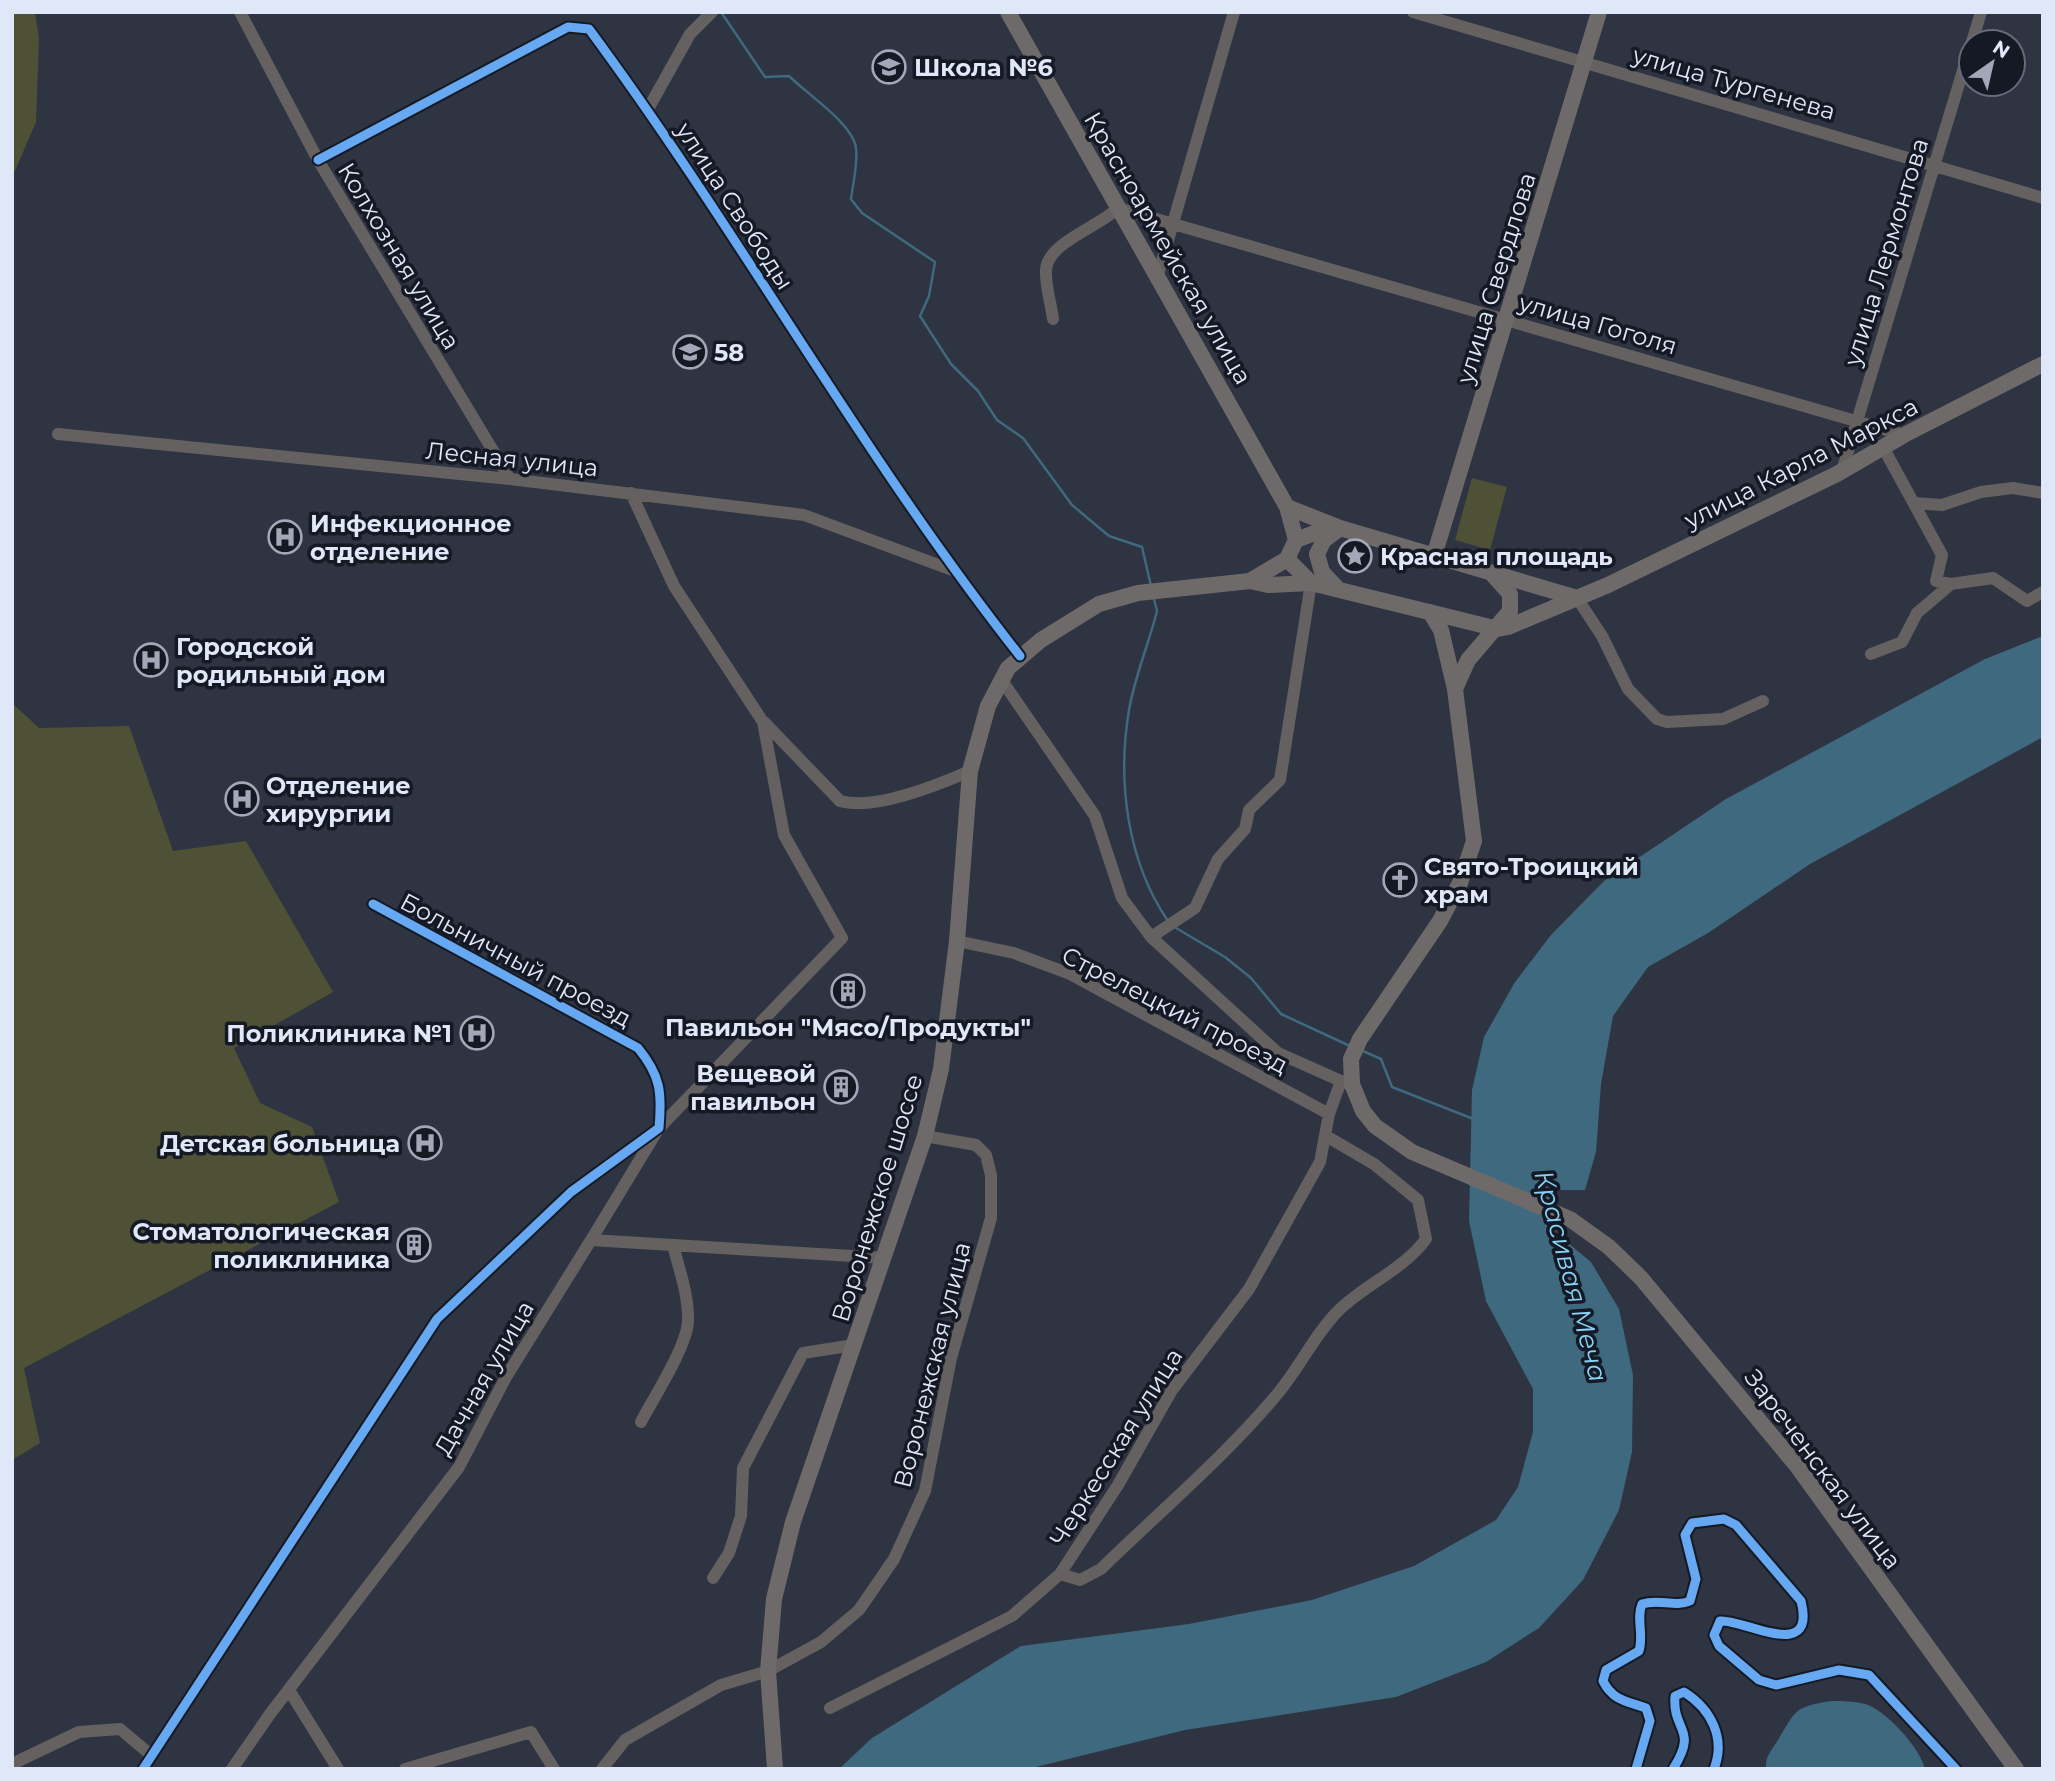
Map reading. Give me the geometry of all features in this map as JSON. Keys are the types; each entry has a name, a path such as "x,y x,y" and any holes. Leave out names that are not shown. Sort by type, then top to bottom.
{"main road":[{"name":"Красноармейская улица","path":"1009,12 1287,507"},
{"name":"улица Свердлова","path":"1434,556 1599,12"},
{"name":"улица Карла Маркса","path":"1498,628 1577,598 1842,471 1904,435 2043,364"},
{"path":"1287,507 1340,528 1577,598"},
{"path":"1249,582 1287,559 1296,540 1287,507"},
{"path":"1296,540 1320,531 1340,528"},
{"path":"1338,590 1322,572 1317,554 1324,540 1340,528"},
{"path":"1287,559 1311,583"},
{"path":"1455,689 1468,660 1510,611 1510,594 1501,580 1489,571"},
{"path":"1249,582 1268,585 1311,583 1498,628"},
{"name":"Воронежское шоссе","path":"775,1767 768,1671 774,1599 793,1522 926,1136 941,1069 957,941 970,771 979,730 1007,668 1020,656 1099,604 1138,593 1249,582"},
{"path":"1347,1082 1351,1059 1360,1039 1440,921 1460,883 1474,841 1455,689 1441,630 1430,612"},
{"name":"Зареченская улица","path":"1347,1082 1375,1126 1412,1152 1570,1219 1609,1247 1641,1278 1797,1466 2015,1769"}],"street":[{"name":"Колхозная улица","path":"240,12 318,160 510,479"},
{"path":"648,109 690,34 712,12"},
{"path":"1158,275 1234,12"},
{"name":"улица Тургенева","path":"1413,12 2043,198"},
{"name":"улица Свободы","path":"318,160 568,27 589,29 648,109 952,570 1020,656"},
{"name":"улица Лермонтова","path":"1842,471 1957,89"},
{"path":"1053,319 1046,268 1055,249 1106,220 1118,208"},
{"name":"улица Гоголя","path":"1118,208 1904,435"},
{"name":"Лесная улица","path":"58,433 510,479 804,515 952,570"},
{"path":"1884,449 1942,555 1936,581 1951,584 1993,578 2027,601 2043,592"},
{"path":"1914,503 1942,505 1981,492 2013,488 2043,493"},
{"path":"631,493 674,586 763,722 840,801 853,805 931,788 970,771"},
{"path":"1150,937 1195,908 1217,859 1245,829 1249,810 1280,780 1311,583"},
{"path":"1871,654 1902,642 1917,613 1951,584"},
{"path":"1577,598 1602,635 1628,689 1657,719 1667,722 1723,719 1763,701"},
{"path":"1001,679 1095,816 1122,898 1150,937 1278,1053 1347,1082"},
{"path":"143,1769 437,1319 571,1192 659,1128 842,938 784,835 763,722"},
{"name":"Больничный проезд","path":"373,904 638,1048 652,1065 662,1093 659,1128"},
{"name":"Стрелецкий проезд","path":"957,941 1014,953 1070,974 1329,1114"},
{"name":"Черкесская улица","path":"830,1708 1012,1616 1060,1574 1118,1485 1172,1390 1249,1289 1320,1162 1329,1114 1347,1082"},
{"path":"659,1128 591,1240 884,1258"},
{"name":"Воронежская улица","path":"602,1769 625,1740 721,1685 768,1671 821,1642 859,1609 894,1559 925,1491 951,1358 991,1219 991,1186 986,1155 976,1145 926,1136"},
{"path":"1060,1574 1080,1580 1101,1569 1245,1429 1280,1391 1305,1357 1315,1337 1341,1308 1412,1258 1426,1238 1418,1200 1374,1164 1326,1136"},
{"name":"Дачная улица","path":"232,1769 459,1467 506,1377 591,1240"},
{"path":"641,1422 670,1368 688,1323 685,1292 673,1245"},
{"path":"713,1578 729,1553 741,1516 743,1468 803,1353 854,1345"},
{"path":"289,1690 338,1769"},
{"path":"12,1764 79,1732 120,1729 151,1755"},
{"path":"405,1769 530,1732 554,1769"}],"green space":[{"path":"12,12 35,12 39,38 36,122 12,178"},
{"path":"1472,478 1507,487 1490,550 1455,540"},
{"path":"12,703 39,728 129,726 173,851 246,841 333,992 234,1048 260,1103 312,1127 339,1202 24,1368 40,1443 12,1460"}],"water":[{"name":"Красивая Меча","path":"2043,636 2043,737 1810,864 1708,933 1648,967 1613,1016 1601,1084 1596,1152 1585,1190 1550,1190 1556,1233 1591,1262 1619,1309 1633,1375 1632,1452 1619,1510 1583,1580 1539,1628 1486,1662 1396,1697 1185,1730 1028,1769 839,1769 872,1738 1021,1646 1189,1624 1312,1600 1414,1566 1496,1520 1518,1487 1533,1432 1533,1389 1486,1301 1469,1221 1472,1090 1484,1037 1515,982 1551,935 1604,881 1726,799 1985,659"},
{"path":"1831,1701 1865,1704 1882,1713 1910,1741 1925,1769 1766,1769 1770,1752 1796,1713 1808,1706"}],"waterway":[{"path":"721,12 765,77 789,76 847,129 856,148 851,199 862,213 935,262 929,296 920,316 951,364 978,391 997,420 1023,438 1072,505 1109,536 1142,547 1151,586"},
{"path":"1154,599 1157,611 1129,710 1124,764 1125,792 1134,847 1154,898 1168,921"},
{"path":"1176,928 1225,957 1251,978 1281,1014 1350,1046"},
{"path":"1363,1051 1381,1059 1392,1087 1476,1120"}],"cycle path":[{"path":"318,160 568,27 589,29 698,185 908,503 1020,656"},
{"path":"143,1769 437,1319 571,1192 659,1128 660,1095 656,1076 638,1048 373,904"},
{"path":"1636,1769 1650,1721 1646,1708 1611,1693 1603,1681 1606,1670 1639,1651 1642,1604 1678,1604 1690,1601 1696,1579 1685,1535 1692,1523 1724,1519 1736,1525 1801,1601 1803,1620 1798,1630 1788,1634 1775,1634 1720,1621 1714,1635 1719,1646 1759,1680 1776,1685 1839,1670 1869,1675 1956,1769"},
{"path":"1673,1769 1684,1745 1683,1731 1675,1708 1675,1696 1684,1692 1702,1707 1714,1725 1718,1746 1714,1769"}],"place":[{"name":"Школа №6","path":"889,67"},
{"name":"58","path":"690,352"},
{"name":"Инфекционное отделение","path":"285,537"},
{"name":"Красная площадь","path":"1355,556"},
{"name":"Городской родильный дом","path":"151,660"},
{"name":"Отделение хирургии","path":"242,799"},
{"name":"Свято-Троицкий храм","path":"1400,880"},
{"name":"Павильон \"Мясо/Продукты\"","path":"848,991"},
{"name":"Поликлиника №1","path":"477,1033"},
{"name":"Вещевой павильон","path":"841,1087"},
{"name":"Детская больница","path":"425,1143"},
{"name":"Стоматологическая поликлиника","path":"414,1245"}]}
